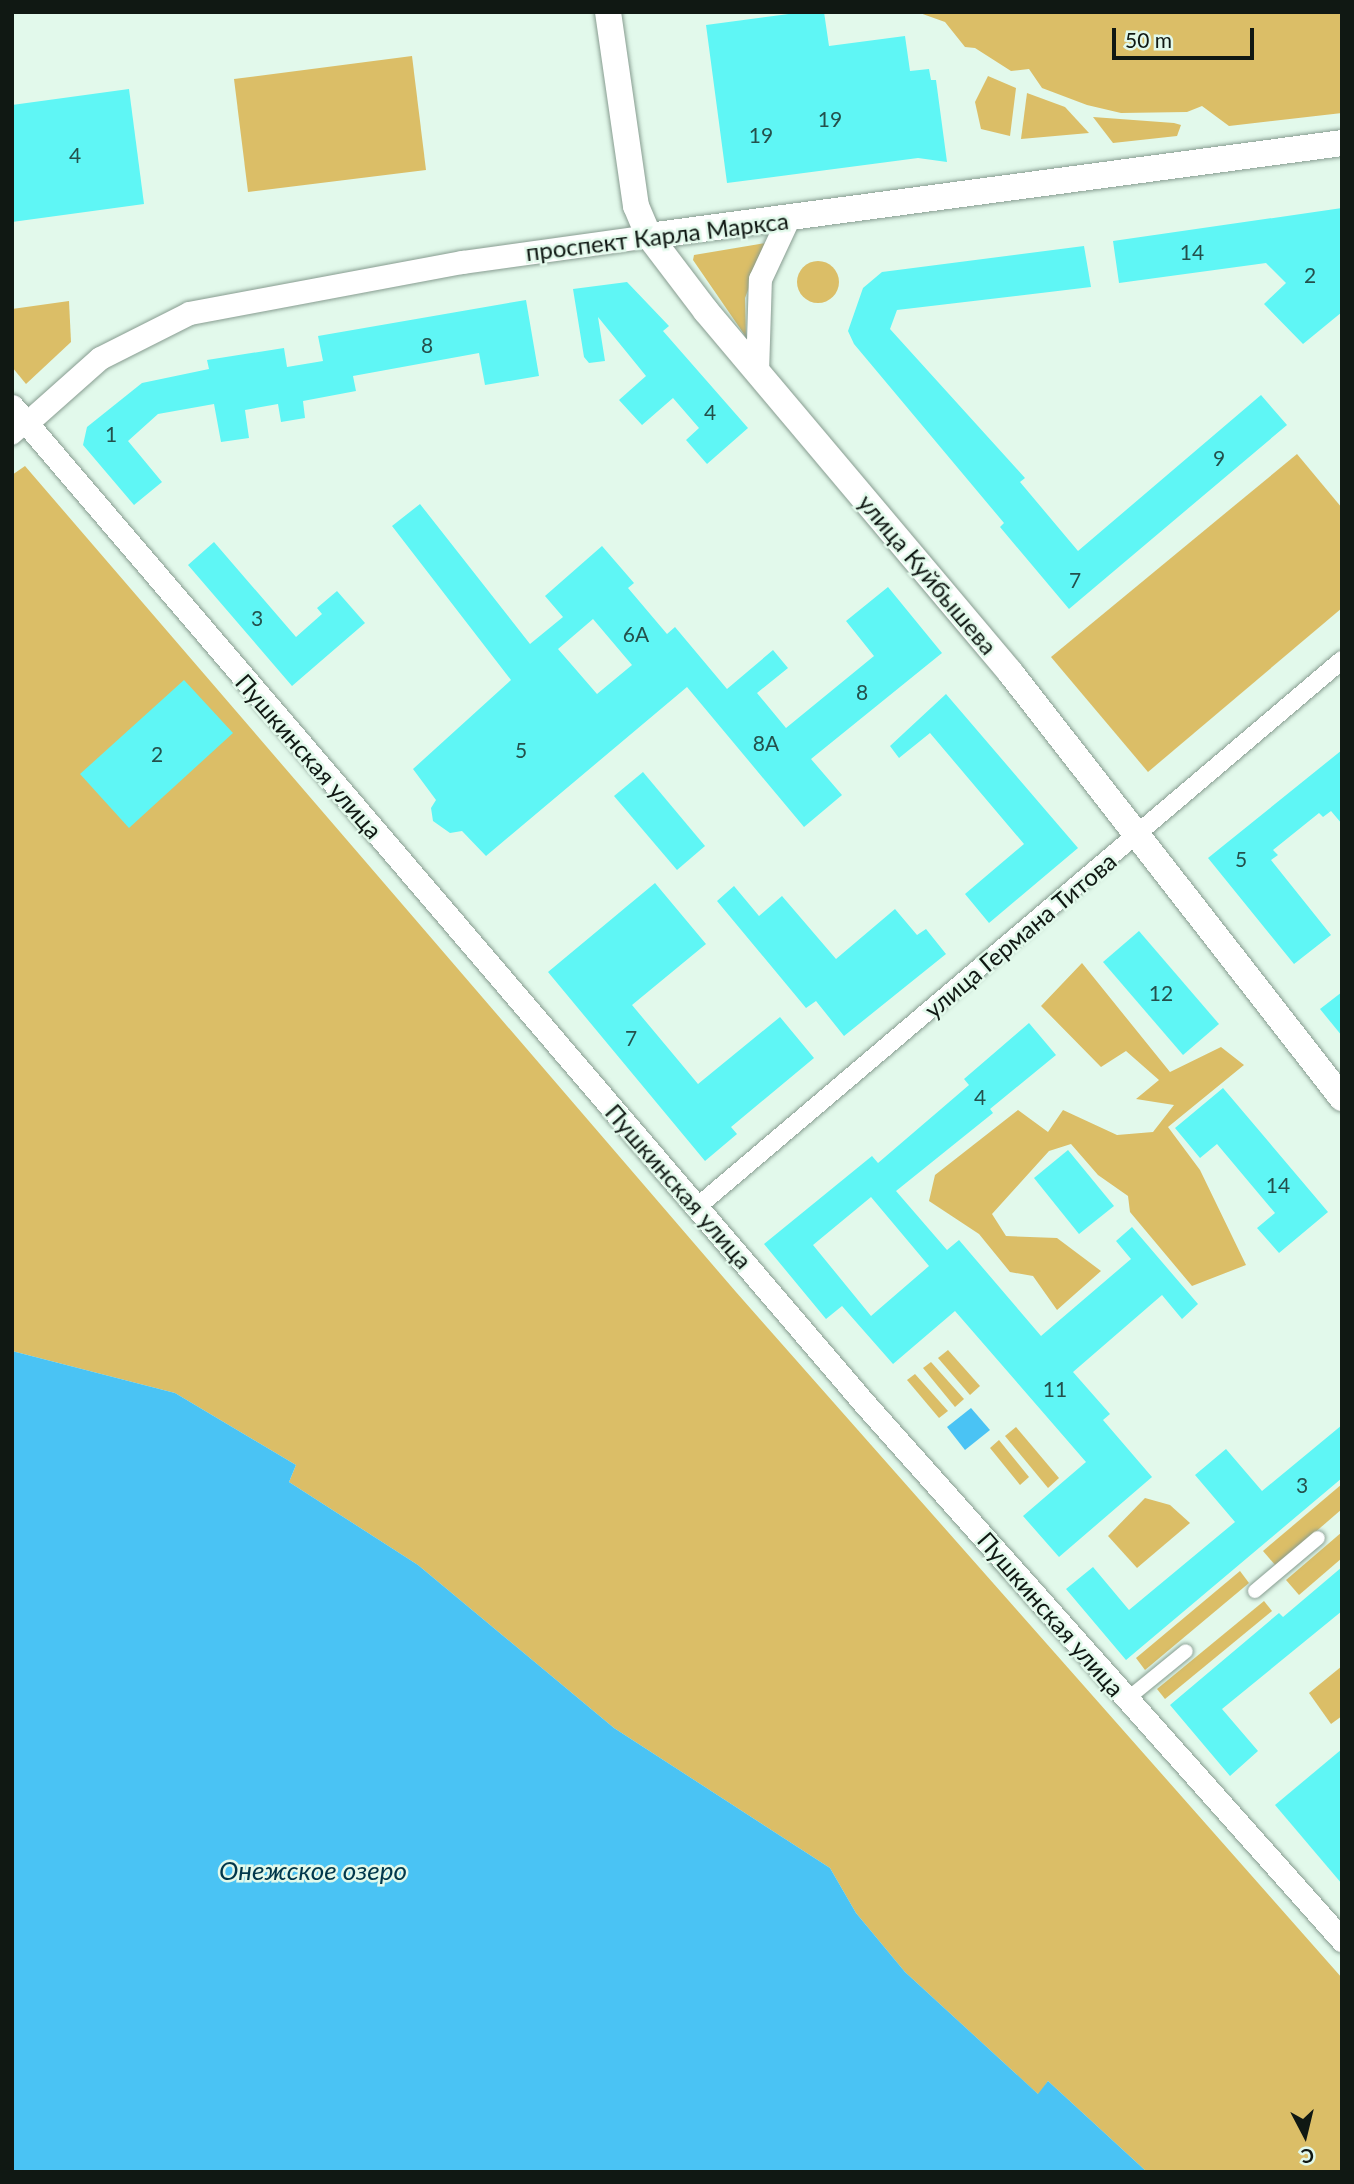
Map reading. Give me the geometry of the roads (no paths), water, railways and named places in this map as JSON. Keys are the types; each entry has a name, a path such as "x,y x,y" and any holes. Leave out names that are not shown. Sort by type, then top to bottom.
{"main road":[{"name":"улица Куйбышева","path":"608,12 636,205 649,236 757,372 929,572 1139,835 1342,1098"},
{"name":"проспект Карла Маркса","path":"649,236 1342,143"}],"street":[{"path":"757,372 760,279 788,219"},
{"name":"проспект Карла Маркса","path":"18,421 100,358 189,313 461,262 649,236"},
{"name":"Пушкинская улица","path":"18,421 1126,1700 1342,1940"},
{"name":"улица Германа Титова","path":"697,1207 1139,835 1342,660"},
{"path":"1255,1591 1318,1538"},
{"path":"1126,1700 1186,1651"}],"water":[{"name":"Онежское озеро","path":"12,1351 175,1393 296,1465 289,1482 418,1565 614,1728 830,1868 856,1913 905,1972 1038,2094 1048,2081 1147,2172 12,2172"},
{"path":"971,1408 990,1430 965,1450 947,1427"}]}
